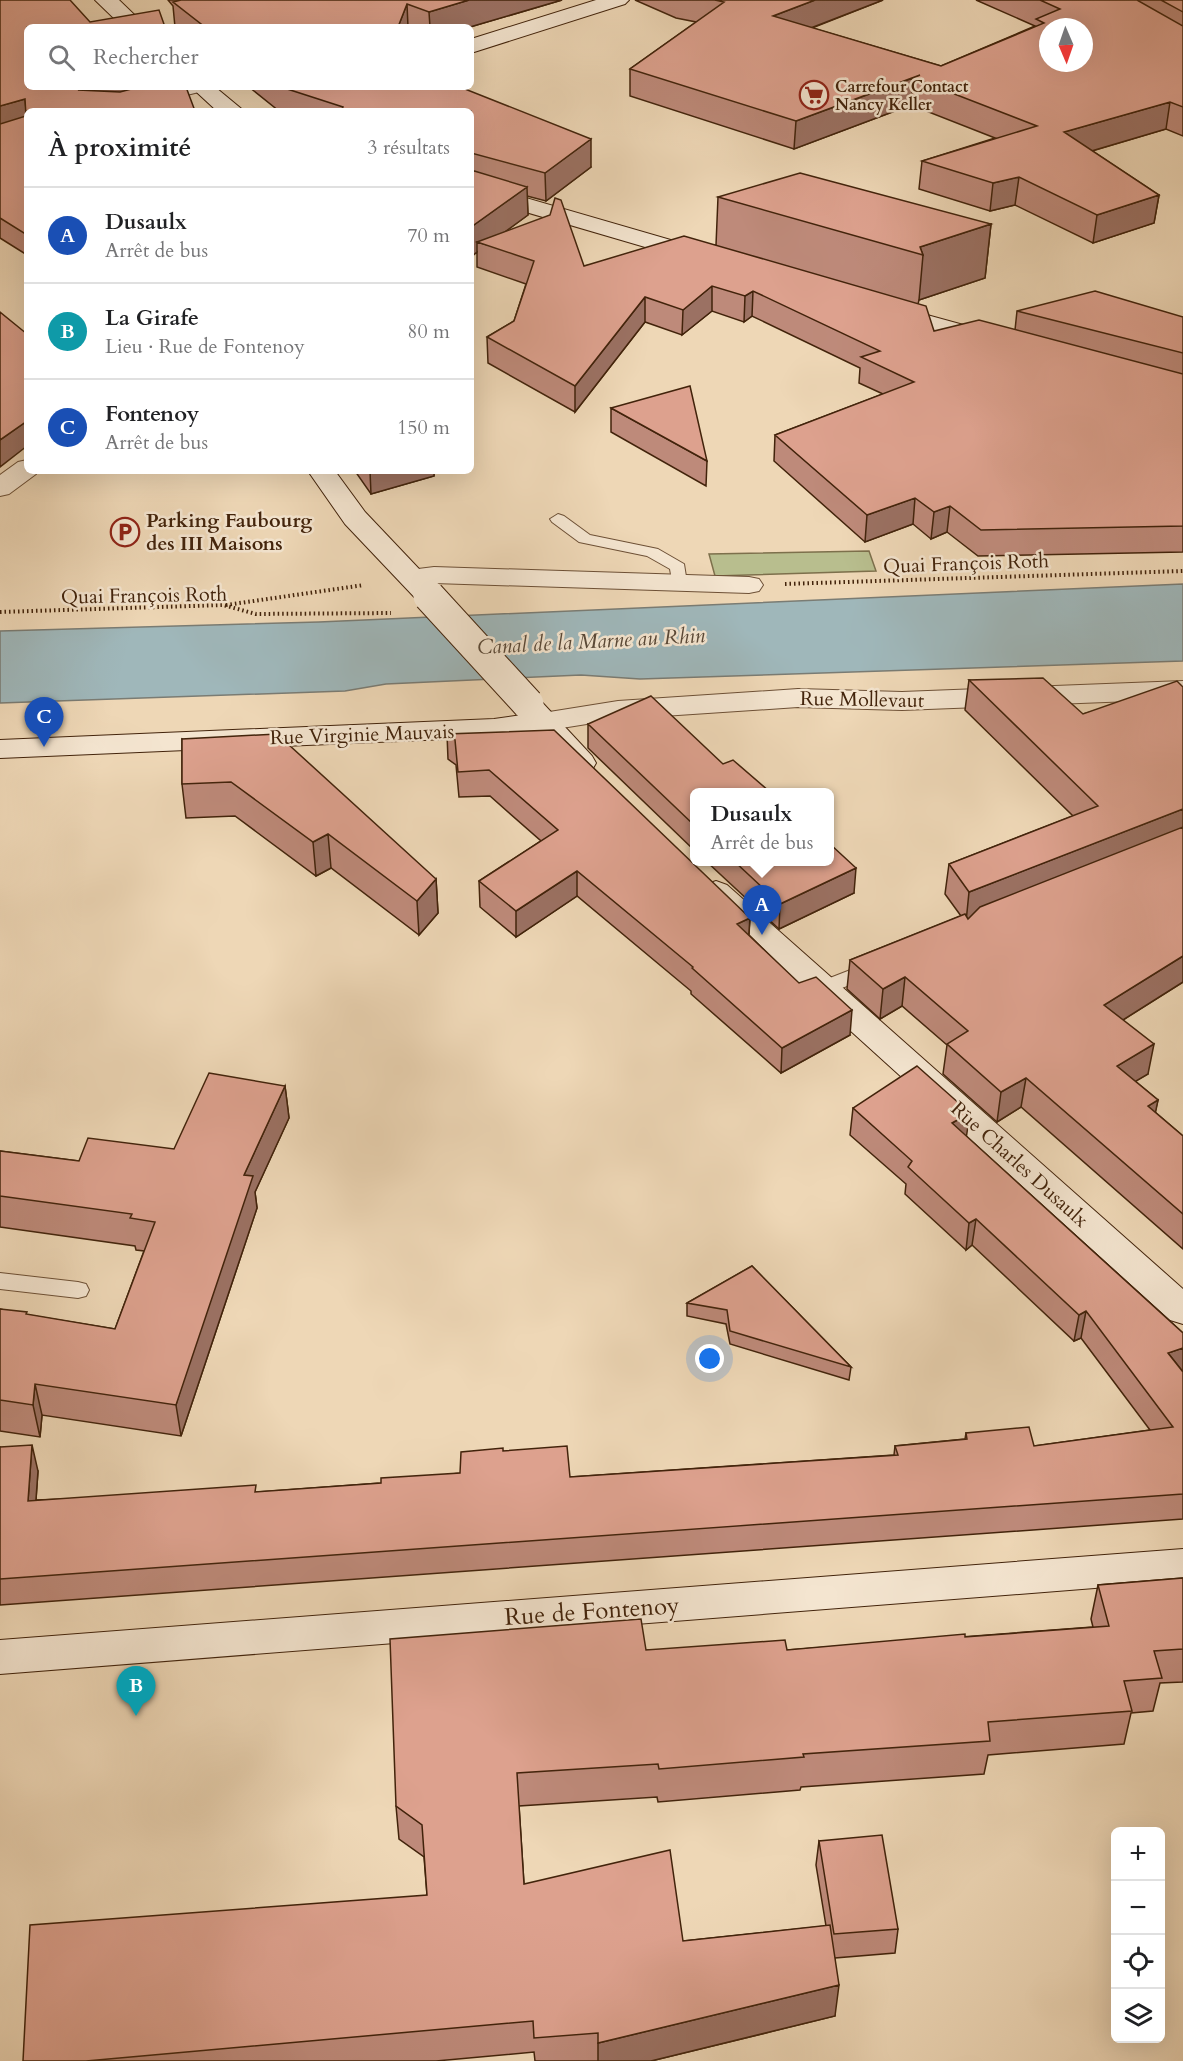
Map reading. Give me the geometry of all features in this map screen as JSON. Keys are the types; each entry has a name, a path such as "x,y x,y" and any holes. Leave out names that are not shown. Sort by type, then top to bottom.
{"street":[{"path":"106,0 133,24"},
{"path":"474,45 618,0"},
{"path":"107,108 179,90"},
{"path":"205,90 226,108"},
{"path":"474,190 720,262"},
{"path":"867,305 1015,346"},
{"path":"0,489 24,470"},
{"path":"323,474 355,518 601,781"},
{"path":"420,587 441,575 749,585"},
{"name":"Rue Mollevaut","path":"536,713 798,698 902,701 1183,690"},
{"name":"Rue Virginie Mauvais","path":"0,749 494,728 536,713"},
{"name":"Rue Charles Dusaulx","path":"694,870 762,935 1183,1310"},
{"name":"Rue de Fontenoy","path":"0,1657 1183,1564"}],"lane":[{"path":"558,519 585,539 652,552 678,567 679,583"},
{"path":"824,988 890,962"},
{"path":"0,1281 78,1290"}],"path":[{"name":"Quai François Roth","path":"749,585 1183,571"},
{"path":"223,605 420,587"},
{"name":"Quai François Roth","path":"0,612 223,605 256,614 395,613"}],"green space":[{"path":"869,551 876,571 715,576 709,554"}],"water":[{"name":"Canal de la Marne au Rhin","path":"1183,584 1183,661 640,679 581,675 386,684 345,691 0,703 0,631 319,622"}],"building":[{"path":"0,0 70,0 90,22 159,10 164,24 24,24 24,90 120,92 187,90 194,108 26,108 25,99 0,106"},
{"path":"181,0 469,0 429,12 407,4 399,24 201,24 173,2"},
{"path":"715,0 815,0 773,16 941,66 1039,25 1039,72 1093,72 1093,18 1039,18 1039,20 1036,19 1060,9 1040,0 1137,0 1183,26 1183,107 1170,102 1064,132 1159,195 1097,215 1019,177 993,183 922,161 1037,126 913,78 920,75 796,121 630,69 724,2"},
{"path":"1161,0 1183,0 1183,12"},
{"path":"290,90 468,90 591,139 545,173 474,154 474,108 343,107"},
{"path":"24,117 24,233 0,218 0,124"},
{"path":"474,171 527,187 474,225"},
{"path":"800,173 991,224 920,247 923,255 718,197"},
{"path":"555,198 561,200 584,266 684,236 926,306 934,331 979,320 1183,374 1183,526 981,530 950,506 934,512 915,498 867,515 775,435 914,382 861,357 880,351 753,291 745,296 712,286 683,310 645,297 575,386 487,337 514,321 534,261 477,242 550,215"},
{"path":"1095,291 1183,317 1183,353 1017,311"},
{"path":"0,312 24,332 24,423 0,440"},
{"path":"690,386 707,461 611,408"},
{"path":"1043,678 1083,714 1177,681 1183,687 1183,809 969,892 949,864 1098,806 969,680"},
{"path":"651,696 723,764 733,760 765,788 690,788 690,821 588,724"},
{"path":"554,730 690,860 690,866 696,866 750,918 737,924 799,983 816,977 852,1010 782,1048 693,967 577,871 516,911 479,881 558,830 489,770 458,772 455,740 447,734"},
{"path":"277,734 436,879 417,901 328,834 313,842 231,782 182,784 182,739"},
{"path":"1183,827 1183,956 1104,1005 1154,1044 1117,1066 1158,1100 1148,1106 1183,1136 1183,1214 1026,1078 1001,1092 947,1044 968,1031 905,977 883,989 850,960 965,914 968,919 980,907"},
{"path":"834,848 856,868 780,904 739,866 834,866"},
{"path":"917,1066 970,1113 952,1123 1183,1333 1183,1348 1168,1353 1183,1372 1183,1494 0,1579 0,1447 32,1445 28,1501 256,1485 255,1492 381,1483 381,1478 460,1473 461,1452 503,1448 503,1451 567,1446 570,1477 898,1455 895,1446 967,1439 966,1433 1029,1427 1034,1446 1173,1427 1086,1311 1079,1315 976,1219 969,1223 908,1167 912,1161 853,1108"},
{"path":"209,1073 285,1086 244,1175 253,1176 176,1405 35,1384 33,1405 0,1400 0,1309 115,1329 155,1222 130,1218 132,1214 0,1196 0,1151 79,1161 88,1138 174,1149"},
{"path":"752,1266 851,1367 730,1331 727,1310 687,1303"},
{"path":"1183,1578 1183,1649 1154,1651 1162,1678 1124,1681 1132,1711 988,1722 990,1741 803,1754 804,1757 659,1769 658,1764 517,1773 524,1884 670,1850 683,1941 830,1925 839,1985 598,2043 598,2033 534,2038 533,2021 86,2061 23,2061 30,1925 427,1895 422,1825 396,1806 390,1639 641,1619 646,1650 785,1640 787,1650 965,1634 965,1637 1109,1626 1098,1585"},
{"path":"882,1835 898,1929 834,1934 819,1841"}],"place":[{"name":"Carrefour Contact Nancy Keller","path":"814,95"},
{"name":"Parking Faubourg des III Maisons","path":"125,532"},
{"name":"Fontenoy","path":"44,747"},
{"name":"Dusaulx","path":"762,935"},
{"name":"La Girafe","path":"136,1716"}]}
